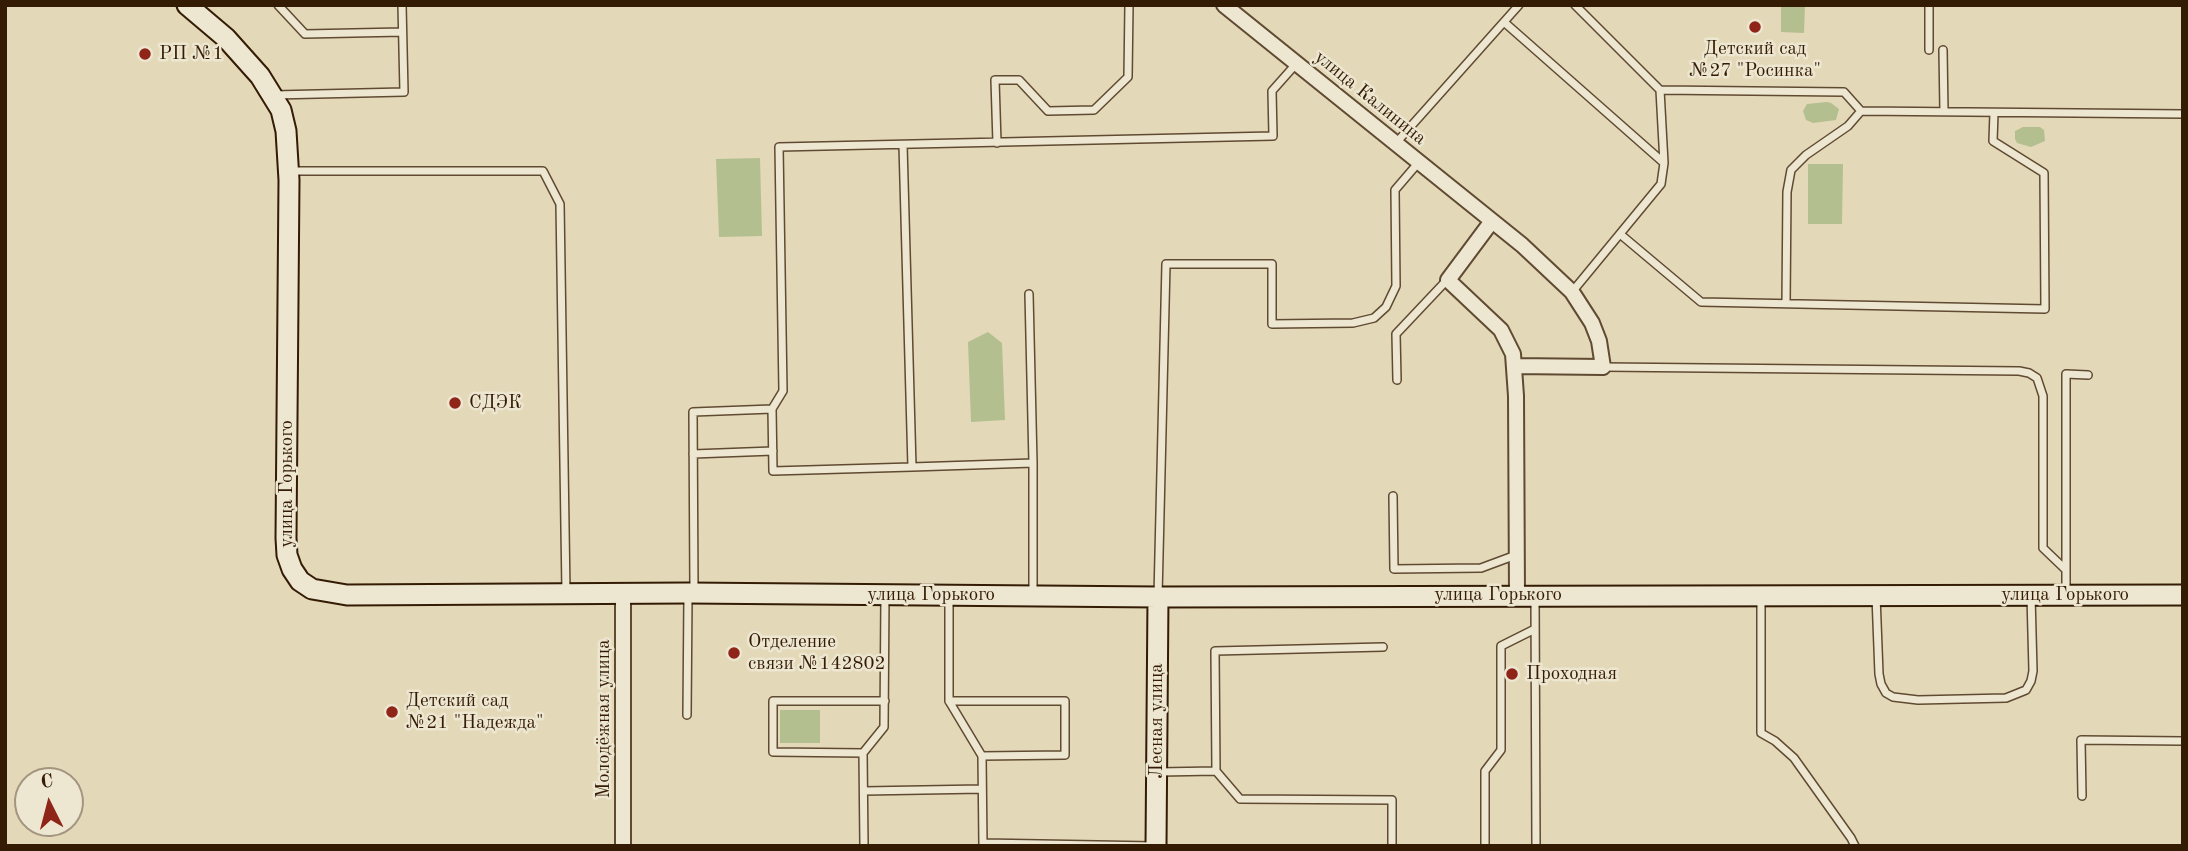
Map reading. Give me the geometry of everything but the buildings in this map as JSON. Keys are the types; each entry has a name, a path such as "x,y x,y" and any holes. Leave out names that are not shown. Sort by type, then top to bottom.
{"street":[{"name":"улица Горького","path":"187,5 244,57 273,95 281,110 286,131 289,171 286,538 287,555 292,569 300,580 312,589 329,593 1158,597 2183,595"},
{"name":"улица Калинина","path":"1224,5 1542,261 1572,292 1592,323 1599,341 1603,367"},
{"path":"1492,221 1448,280 1501,330 1508,342 1515,366 1517,555 1526,596"},
{"path":"1515,366 1603,367"},
{"name":"Молодёжная улица","path":"622,846 623,593"},
{"name":"Лесная улица","path":"1156,846 1158,597"}],"lane":[{"path":"278,5 305,34 402,32"},
{"path":"273,95 404,92 402,5"},
{"path":"997,143 995,80 1019,80 1048,111 1094,110 1128,77 1129,5"},
{"path":"1396,144 1519,5"},
{"path":"1572,292 1661,184 1664,163 1660,90 1575,5"},
{"path":"1929,5 1929,50"},
{"path":"1504,22 1664,163"},
{"path":"1943,50 1944,112"},
{"path":"1033,463 773,471 772,409 783,391 779,147 1273,136 1272,91 1296,64"},
{"path":"1660,90 1844,92 1861,111 2183,114"},
{"path":"1786,303 1787,192 1791,170 1848,126 1861,111"},
{"path":"1620,234 1701,302 2045,309 2044,173 1993,141 1994,113"},
{"path":"902,145 912,467"},
{"path":"1158,597 1166,264 1272,264 1272,324 1353,323 1374,318 1386,307 1396,286 1395,190 1419,162"},
{"path":"289,171 543,171 560,204 566,593"},
{"path":"1397,380 1396,334 1448,280"},
{"path":"1029,294 1033,596"},
{"path":"1603,367 2029,373 2037,378 2043,396 2043,548 2066,570"},
{"path":"2066,595 2066,374 2088,374"},
{"path":"687,715 693,412 772,409"},
{"path":"693,454 773,451"},
{"path":"1394,496 1394,569 1481,568 1517,555"},
{"path":"864,846 863,753 884,727 886,594"},
{"path":"949,595 949,701 982,756 983,844 1156,846"},
{"path":"1761,595 1761,733 1794,758 1855,846"},
{"path":"1876,595 1881,684 1886,693 1893,697 1918,700 2006,698 2026,691 2033,671 2031,595"},
{"path":"1526,596 1535,629 1536,846"},
{"path":"1485,846 1485,771 1501,750 1501,646 1535,629"},
{"path":"1383,647 1215,650 1216,771 1240,799 1392,800 1392,846"},
{"path":"863,753 773,752 773,701 885,701"},
{"path":"949,701 1065,702 1065,755 982,756"},
{"path":"2082,796 2081,740 2183,741"},
{"path":"1157,772 1216,771"},
{"path":"864,791 982,789"}],"green space":[{"path":"1781,5 1805,5 1804,33 1781,32"},
{"path":"1827,102 1839,109 1836,120 1813,123 1806,120 1803,111 1807,104"},
{"path":"2023,127 2040,127 2044,130 2045,141 2031,147 2017,143 2015,131"},
{"path":"760,158 762,236 719,237 716,159"},
{"path":"1808,164 1843,164 1842,224 1808,224"},
{"path":"988,332 1002,343 1005,420 971,422 968,342"},
{"path":"780,710 820,710 820,743 780,743"}],"place":[{"name":"Детский сад №27 \"Росинка\"","path":"1755,27"},
{"name":"РП №1","path":"145,54"},
{"name":"СДЭК","path":"455,403"},
{"name":"Отделение связи №142802","path":"734,653"},
{"name":"Проходная","path":"1512,674"},
{"name":"Детский сад №21 \"Надежда\"","path":"392,712"}]}
